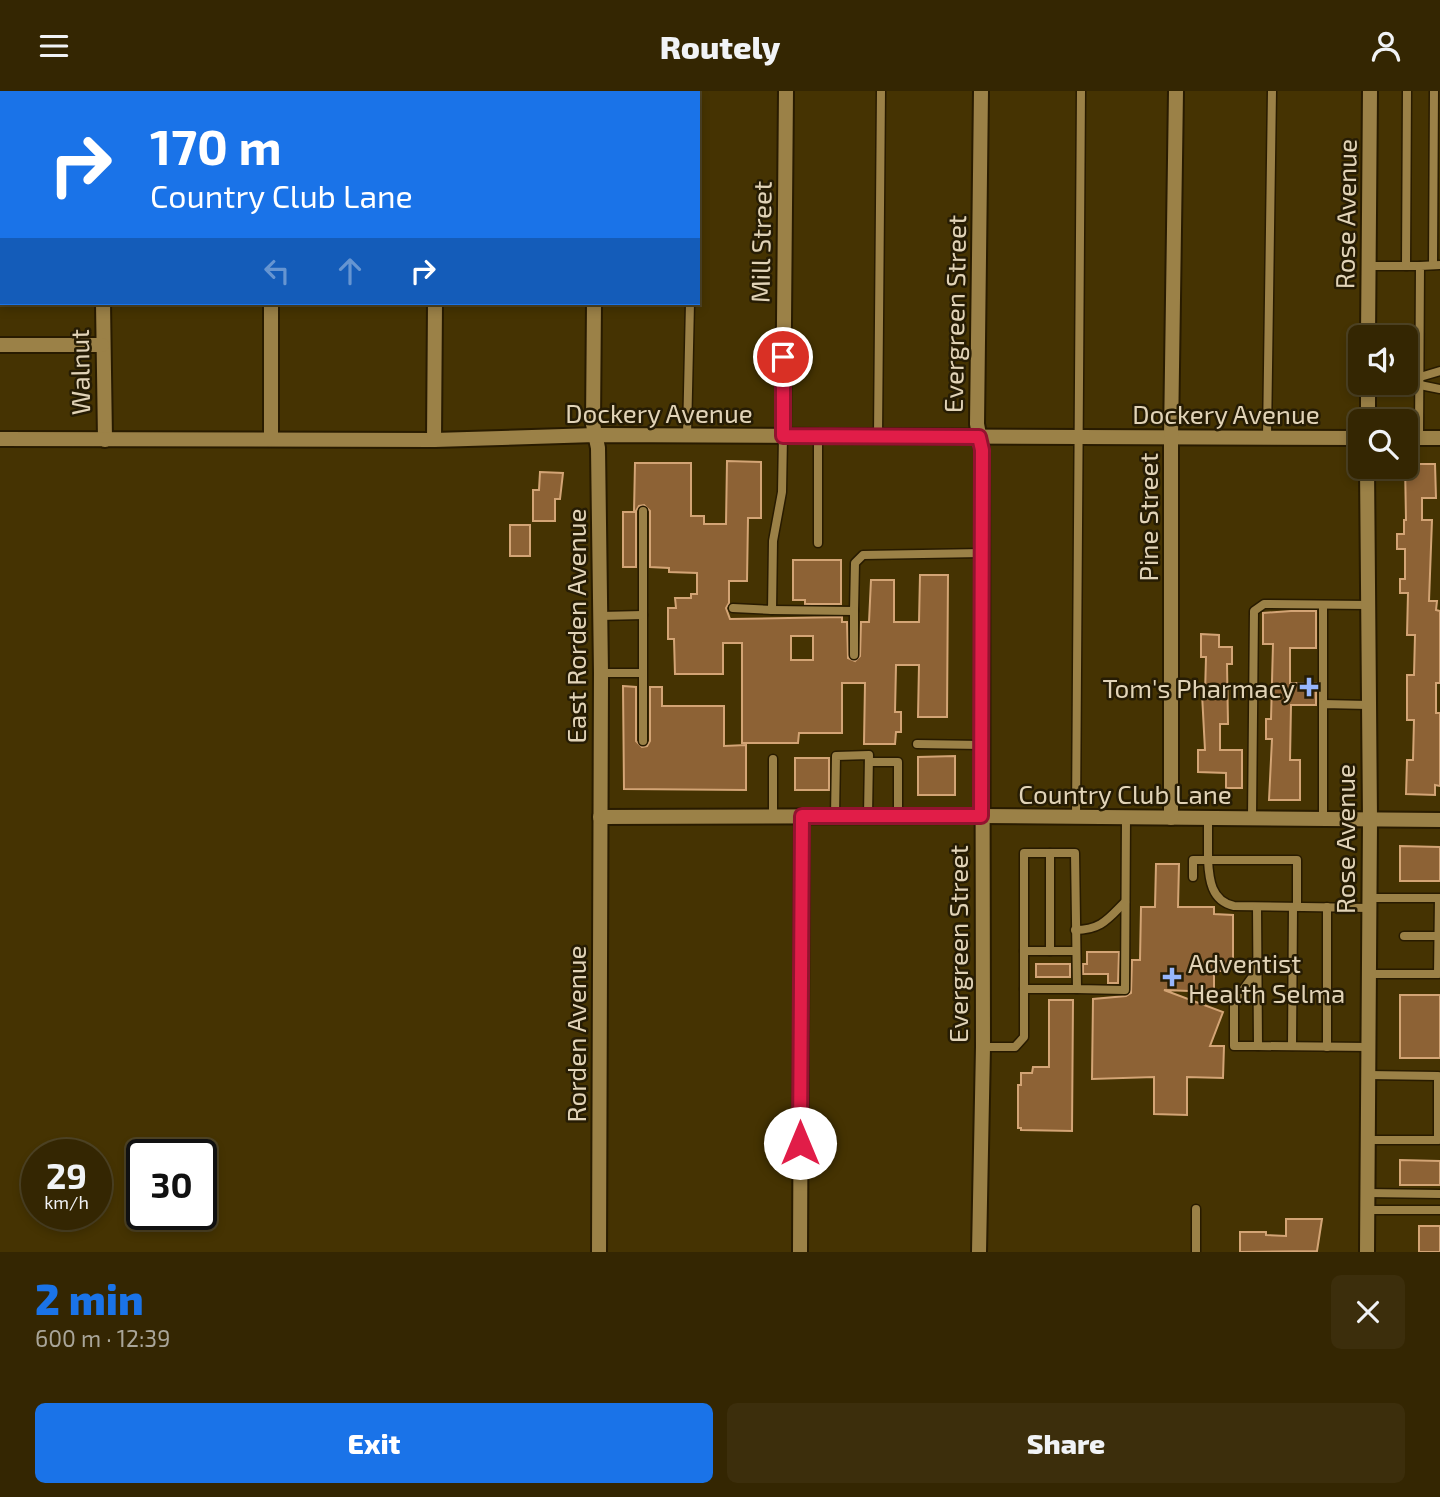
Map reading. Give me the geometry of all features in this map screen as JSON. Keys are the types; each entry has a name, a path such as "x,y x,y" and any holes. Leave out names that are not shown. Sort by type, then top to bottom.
{"street":[{"name":"Mill Street","path":"783,436 786,91"},
{"name":"Evergreen Street","path":"979,1252 983,1047 982,450 977,424 981,91"},
{"name":"Pine Street","path":"1171,818 1171,437 1176,91"},
{"name":"Rose Avenue","path":"1368,325 1370,91"},
{"name":"Walnut","path":"103,305 105,440"},
{"path":"271,305 271,439"},
{"path":"434,440 435,305"},
{"name":"East Rorden Avenue","path":"594,305 593,424 598,448 601,673 600,817"},
{"path":"0,345 102,345"},
{"name":"Dockery Avenue","path":"0,439 434,440 595,435 1348,438"},
{"path":"1418,438 1440,438"},
{"name":"Rose Avenue","path":"1367,479 1370,820 1367,1252"},
{"path":"800,1252 802,816"},
{"name":"Country Club Lane","path":"600,817 981,816 1440,820"},
{"name":"Rorden Avenue","path":"599,1252 600,817"}],"lane":[{"path":"877,436 881,91"},
{"path":"1076,817 1081,91"},
{"path":"1267,437 1272,91"},
{"path":"1406,265 1407,91"},
{"path":"1369,266 1436,265 1434,91"},
{"path":"1416,409 1420,381 1420,266"},
{"path":"687,435 690,305"},
{"path":"1420,381 1440,371"},
{"path":"1420,381 1440,389"},
{"path":"772,610 773,541 782,492 783,436"},
{"path":"818,437 818,543"},
{"path":"643,511 643,741"},
{"path":"854,655 855,563 863,555 982,553"},
{"path":"1252,818 1254,611 1264,604 1367,605"},
{"path":"1324,605 1324,818"},
{"path":"733,608 854,611"},
{"path":"600,615 643,615"},
{"path":"601,673 642,673"},
{"path":"1323,704 1368,705"},
{"path":"917,744 981,745"},
{"path":"835,816 836,755 869,755 868,816"},
{"path":"773,816 774,759"},
{"path":"869,762 898,762 898,816"},
{"path":"1024,989 1125,990 1126,817"},
{"path":"1208,818 1208,860 1212,891 1224,903 1257,907 1328,907 1439,898 1438,974 1368,974"},
{"path":"983,1047 1015,1047 1024,1037 1024,853 1075,853 1077,989"},
{"path":"1049,853 1049,951"},
{"path":"1192,877 1193,860 1297,860 1292,1046"},
{"path":"1075,930 1100,926 1125,902"},
{"path":"1257,907 1258,1046"},
{"path":"1328,907 1328,1047"},
{"path":"1404,936 1439,936"},
{"path":"1024,951 1075,951"},
{"path":"1258,969 1234,1002 1234,1045 1368,1047"},
{"path":"1367,1075 1438,1076 1438,1140 1368,1140"},
{"path":"1368,1193 1440,1194"},
{"path":"1196,1209 1196,1252"},
{"path":"1367,1210 1440,1210"}],"building":[{"path":"727,461 761,462 761,518 748,518 747,581 729,581 729,603 726,608 730,619 842,617 842,622 847,622 848,658 855,661 860,656 861,622 869,622 871,580 894,580 894,622 919,622 920,575 948,575 947,717 918,717 919,665 896,665 895,712 901,712 901,732 896,732 895,744 864,744 865,683 842,683 842,733 799,733 798,743 742,743 742,643 723,643 723,674 675,674 674,639 668,639 668,608 676,608 675,598 691,598 691,594 697,594 697,573 669,572 669,568 650,567 650,511 644,505 639,506 636,511 636,567 623,567 623,512 634,512 635,463 691,463 691,516 704,516 704,524 726,524","holes":["791,636 813,636 813,660 791,660"]},
{"path":"1418,464 1435,464 1436,498 1422,498 1422,520 1432,520 1429,601 1437,601 1436,610 1440,611 1440,683 1436,683 1436,713 1440,713 1440,786 1435,785 1435,795 1406,794 1407,760 1413,760 1414,720 1407,720 1407,675 1414,675 1415,635 1407,635 1408,593 1400,593 1400,579 1405,579 1405,549 1397,549 1397,534 1404,534 1405,479 1418,479"},
{"path":"540,472 563,473 560,499 555,499 555,521 533,521 533,490 539,490"},
{"path":"510,525 530,525 530,556 510,556"},
{"path":"793,560 841,560 841,604 805,604 805,600 793,600"},
{"path":"1316,611 1316,648 1290,648 1290,683 1316,683 1316,705 1291,705 1290,760 1300,760 1300,800 1269,800 1272,739 1266,739 1266,719 1271,719 1273,644 1263,644 1263,613"},
{"path":"1201,634 1219,635 1219,647 1232,647 1232,664 1227,664 1228,724 1220,724 1220,750 1242,750 1242,788 1226,788 1226,773 1198,772 1198,750 1205,750 1202,694 1205,694 1206,657 1201,657"},
{"path":"623,686 636,687 636,741 642,747 647,746 650,741 650,687 662,687 662,706 724,706 724,746 746,745 746,790 624,789"},
{"path":"955,756 955,795 918,795 918,757"},
{"path":"795,758 829,758 829,790 795,790"},
{"path":"1400,846 1440,847 1440,881 1400,881"},
{"path":"1156,864 1179,864 1178,907 1214,907 1214,914 1233,915 1233,966 1226,966 1226,971 1214,971 1214,992 1164,990 1223,1012 1210,1046 1224,1046 1223,1078 1187,1077 1187,1115 1154,1114 1154,1077 1092,1079 1093,999 1126,996 1131,993 1132,960 1140,960 1141,907 1155,907"},
{"path":"1087,952 1119,952 1118,983 1108,983 1108,974 1083,974 1083,964 1087,964"},
{"path":"1036,964 1070,964 1070,977 1036,977"},
{"path":"1400,995 1440,995 1440,1058 1400,1058"},
{"path":"1049,1000 1073,1000 1072,1131 1018,1128 1018,1085 1021,1085 1021,1073 1032,1073 1033,1067 1049,1067"},
{"path":"1400,1160 1440,1161 1440,1185 1400,1185"},
{"path":"1286,1219 1322,1219 1317,1251 1240,1252 1240,1232 1266,1232 1266,1235 1286,1236"},
{"path":"1419,1226 1440,1226 1440,1252 1419,1252"}],"place":[{"name":"Tom's Pharmacy","path":"1309,687"},
{"name":"Adventist Health Selma","path":"1172,977"}],"route":[{"path":"783,357 783,436 979,437 982,450 981,816 802,816 800,1143"}]}
